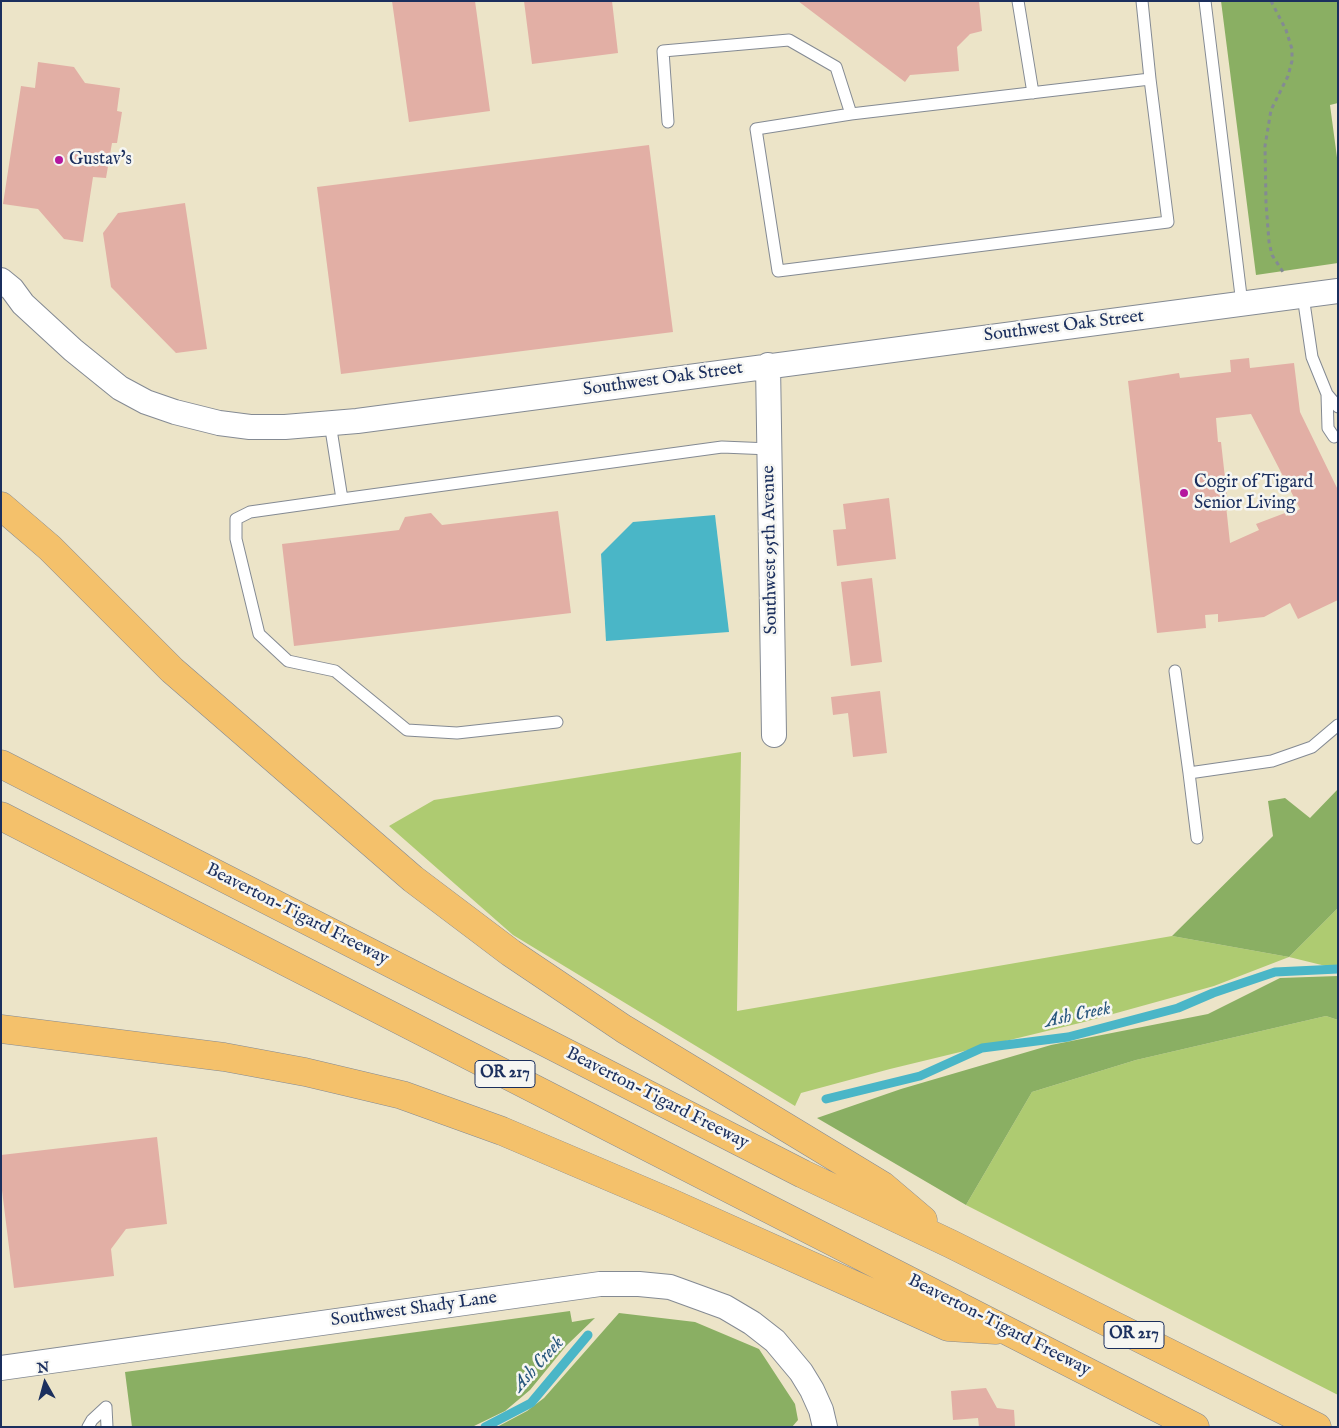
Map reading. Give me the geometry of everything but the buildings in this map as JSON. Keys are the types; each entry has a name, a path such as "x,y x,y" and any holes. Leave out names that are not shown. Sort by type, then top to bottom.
{"highway":[{"path":"1,506 50,548 172,670 413,879 511,953 624,1029 883,1186 951,1244"},
{"name":"Beaverton-Tigard Freeway","path":"1,764 786,1164 951,1244 1317,1427"},
{"name":"Beaverton-Tigard Freeway","path":"1,816 1195,1427"},
{"path":"1,1029 224,1057 305,1072 402,1096 502,1131 669,1202 948,1327 1010,1331"}],"street":[{"name":"Southwest Oak Street","path":"1,280 12,290 12,303 120,388 146,402 175,412 250,427 284,427 330,423 1338,291"},
{"name":"Southwest 95th Avenue","path":"768,365 774,735"},
{"name":"Southwest Shady Lane","path":"1,1368 600,1284 639,1284 670,1287 725,1307 752,1323 775,1341 801,1372 821,1410 825,1427"}],"lane":[{"path":"1018,1 1033,93"},
{"path":"1142,1 1168,222 778,272 756,130 851,114 1150,79"},
{"path":"1204,1 1242,304"},
{"path":"668,122 663,51 789,40 836,67 851,114"},
{"path":"1303,296 1312,357 1327,394 1338,407"},
{"path":"1327,394 1328,428 1334,437"},
{"path":"330,423 342,500"},
{"path":"558,722 457,733 407,730 334,671 288,661 259,634 236,539 236,518 250,512 722,447 770,449"},
{"path":"1175,671 1197,838"},
{"path":"1189,773 1272,762 1312,747 1338,725"},
{"path":"88,1427 92,1420 106,1407 107,1427"}],"path":[{"path":"1271,1 1286,30 1292,49 1292,61 1288,76 1271,110 1268,122 1266,203 1269,242 1272,255 1278,267 1303,296"}],"green space":[{"path":"1221,1 1338,1 1338,103 1330,105 1338,165 1338,263 1256,275"},
{"path":"741,752 737,1011 1172,936 1289,957 1214,986 1084,1022 890,1069 801,1093 795,1106 513,935 389,826 434,800"},
{"path":"1338,789 1338,908 1289,957 1172,936 1273,836 1268,801 1285,798 1310,818"},
{"path":"1338,908 1338,969 1289,957"},
{"path":"1338,976 1338,1020 1326,1016 1136,1060 1032,1092 966,1205 817,1118 901,1089 1051,1045 1208,1014 1280,978"},
{"path":"1326,1016 1338,1020 1338,1395 966,1205 1032,1092 1136,1060"},
{"path":"570,1311 572,1322 595,1318 566,1346 530,1390 505,1411 472,1427 132,1427 125,1372"},
{"path":"619,1313 695,1322 759,1349 795,1404 798,1420 792,1427 497,1427 527,1411 544,1398"}],"water":[{"path":"715,515 729,632 606,641 601,554 633,522"}],"waterway":[{"name":"Ash Creek","path":"826,1099 920,1076 982,1048 1068,1037 1178,1008 1213,993 1275,972 1338,969"},
{"name":"Ash Creek","path":"485,1427 531,1403 588,1335"}],"place":[{"name":"Gustav's","path":"59,160"},
{"name":"Cogir of Tigard Senior Living","path":"1184,493"}]}
